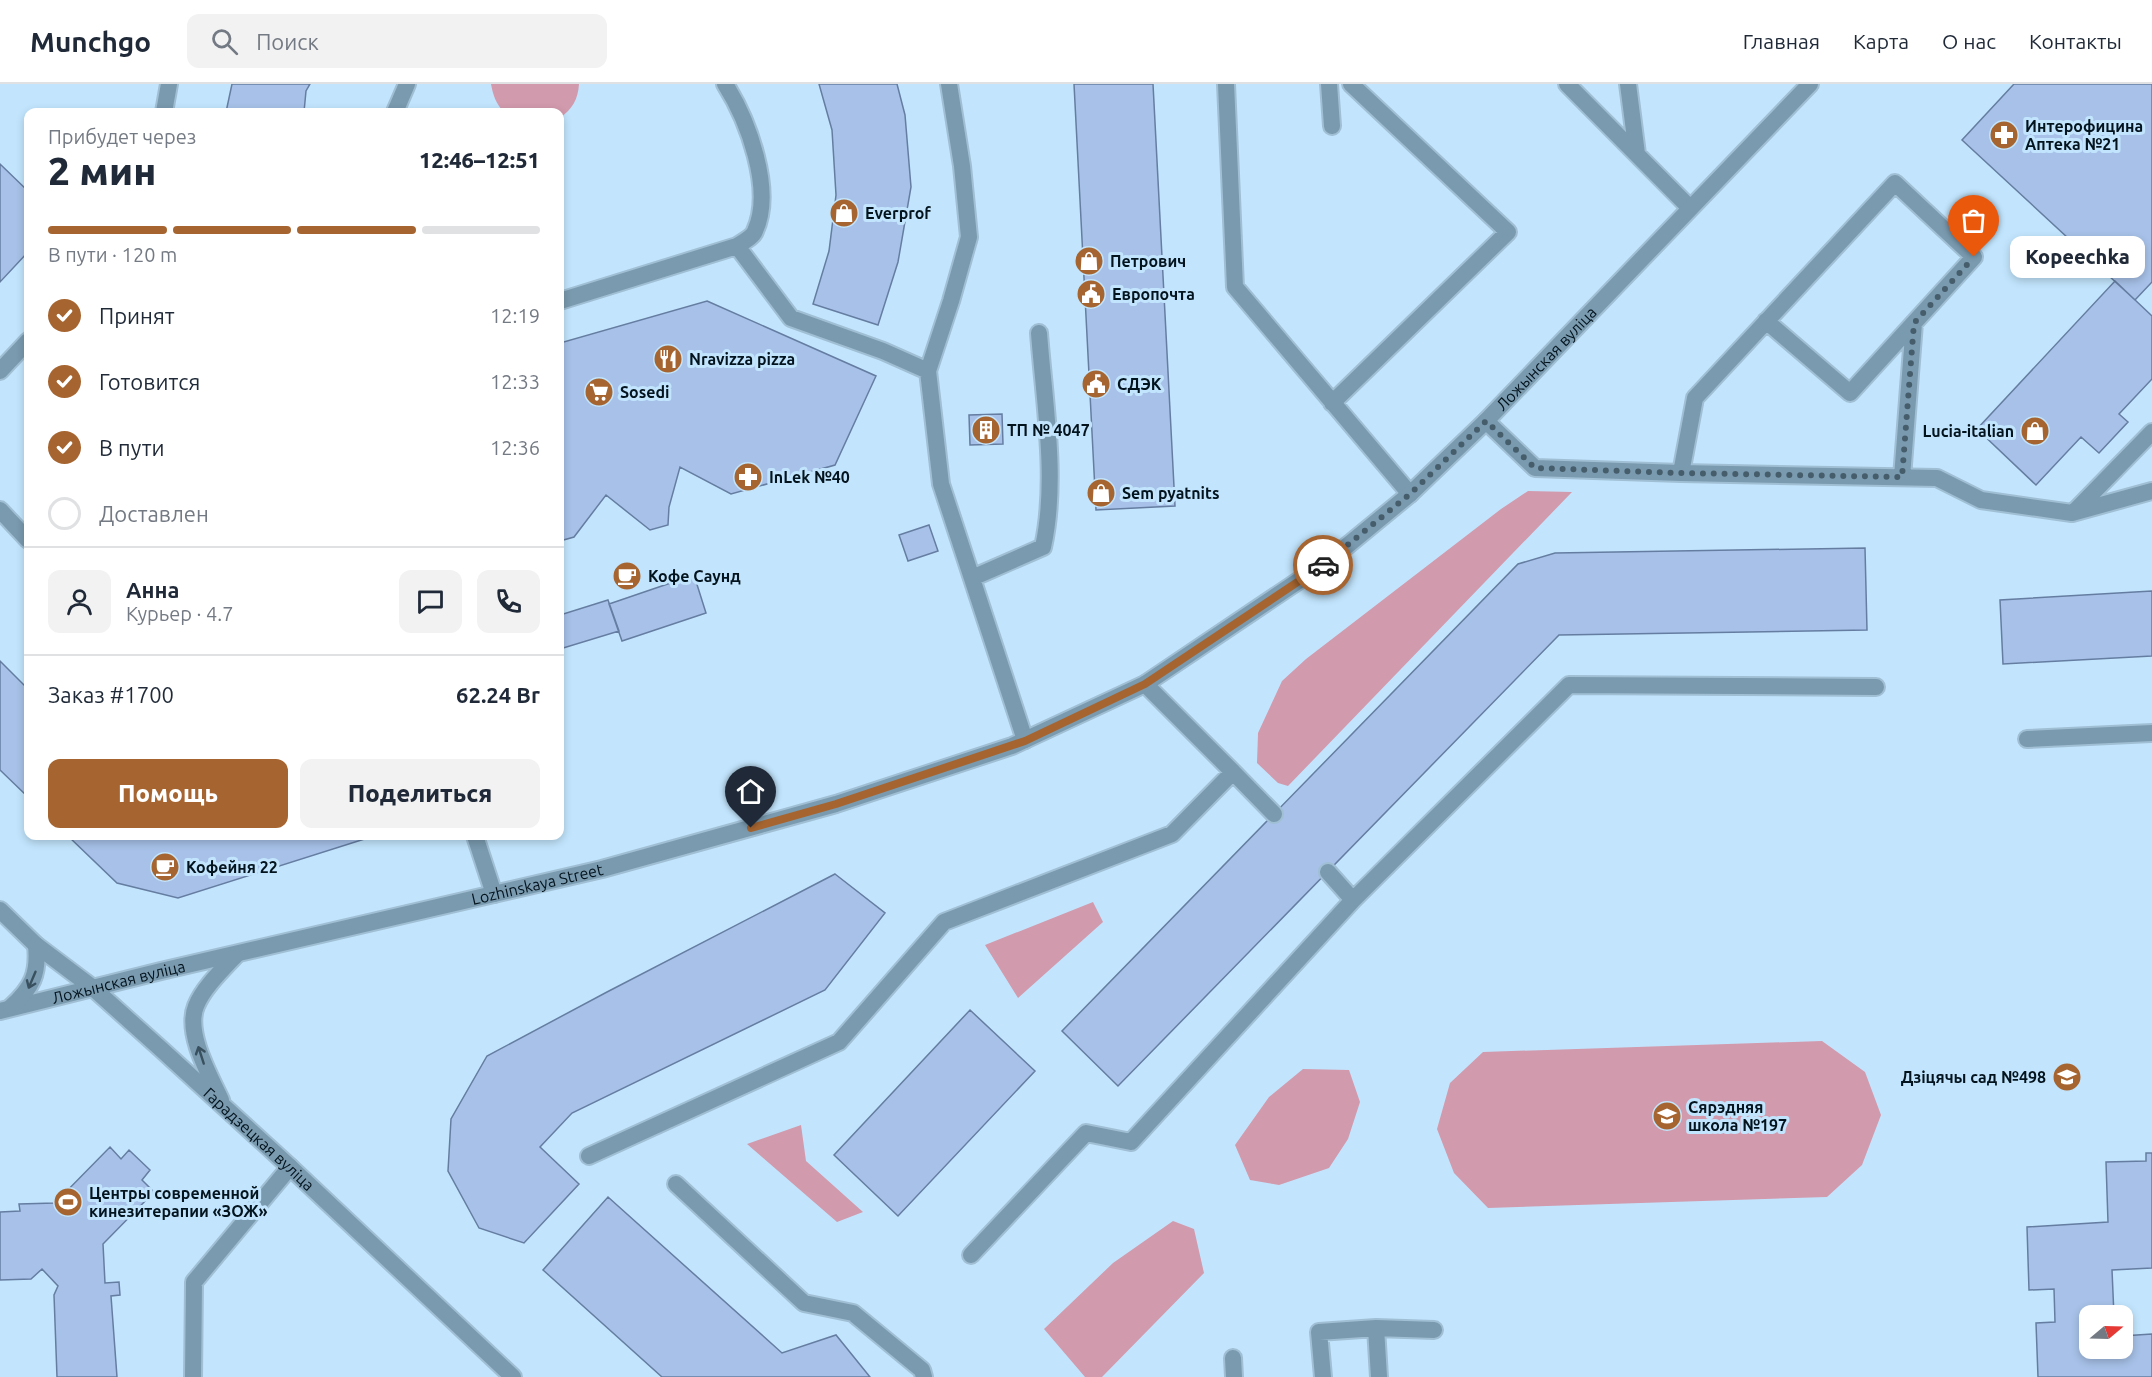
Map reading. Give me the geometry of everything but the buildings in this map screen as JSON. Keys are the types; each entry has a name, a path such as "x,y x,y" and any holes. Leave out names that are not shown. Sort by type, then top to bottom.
{"street":[{"path":"165,108 169,84"},
{"path":"397,108 407,84"},
{"path":"564,300 737,246 755,234 762,207 762,185 736,100 725,84"},
{"path":"949,84 962,166 969,237 928,370 941,484 1025,741"},
{"path":"1226,84 1235,287 1410,494"},
{"path":"1329,84 1332,126"},
{"path":"1332,403 1508,232 1351,84"},
{"path":"1567,84 1690,208"},
{"path":"1628,84 1637,154"},
{"name":"Ложынская вуліца","path":"494,894 602,869 836,804 1025,741 1145,684 1331,559 1410,494 1486,421 1810,84"},
{"path":"1681,473 1695,398 1766,321 1894,183 1974,257 1850,393 1766,321"},
{"path":"737,246 790,318 883,351 928,370"},
{"path":"1902,477 1914,323"},
{"path":"972,578 1043,547 1048,522 1048,458 1039,333"},
{"path":"0,371 24,345"},
{"path":"1486,421 1535,468 1937,478 1981,500 2072,513 2152,491"},
{"path":"2072,513 2152,432"},
{"path":"0,510 24,536"},
{"path":"1145,684 1274,814"},
{"path":"971,1256 1086,1133 1131,1142 1353,900 1569,685 1876,687"},
{"path":"2027,739 2152,733"},
{"path":"589,1156 839,1042 944,922 1172,834 1233,772"},
{"path":"476,840 494,894"},
{"path":"1328,872 1353,900"},
{"name":"Lozhinskaya Street","path":"237,954 494,894"},
{"name":"Гарадзецкая вуліца","path":"0,910 36,945 93,988 290,1167 513,1377"},
{"path":"5,1009 25,994 35,976 38,959 36,945"},
{"path":"225,1109 205,1065 195,1035 194,1018 196,1005 202,996 237,954"},
{"name":"Ложынская вуліца","path":"5,1009 237,954"},
{"path":"193,1377 194,1282 290,1167"},
{"path":"676,1184 804,1303 853,1313 922,1370 924,1377"},
{"path":"1376,1329 1379,1377"},
{"path":"1323,1377 1319,1332 1376,1329 1434,1330"},
{"path":"1233,1358 1234,1377"}],"shaded area":[{"path":"491,84 579,84 574,104 564,114 564,108 501,108 495,99"},
{"path":"1528,491 1572,492 1288,786 1278,783 1257,763 1258,733 1282,681 1306,659 1501,509"},
{"path":"1093,902 1103,922 1018,998 985,945"},
{"path":"1822,1041 1865,1072 1881,1115 1862,1165 1827,1197 1488,1208 1454,1173 1437,1129 1450,1083 1483,1052"},
{"path":"1303,1069 1349,1070 1360,1102 1348,1139 1329,1168 1279,1185 1250,1180 1235,1145 1269,1097"},
{"path":"801,1125 806,1161 863,1212 837,1222 747,1144"},
{"path":"1173,1221 1194,1229 1204,1273 1102,1377 1085,1377 1044,1329 1113,1263"}],"way so far":[{"path":"1323,565 1410,494 1486,421 1535,468 1902,477 1914,323 1974,257"}],"place":[{"name":"Интерофицина Аптека №21","path":"2004,135"},
{"name":"Everprof","path":"844,213"},
{"name":"Kopeechka","path":"1974,257"},
{"name":"Петрович","path":"1089,261"},
{"name":"Европочта","path":"1091,294"},
{"name":"Nravizza pizza","path":"668,359"},
{"name":"СДЭК","path":"1096,384"},
{"name":"Sosedi","path":"599,392"},
{"name":"ТП № 4047","path":"986,430"},
{"name":"Lucia-italian","path":"2035,431"},
{"name":"InLek №40","path":"748,477"},
{"name":"Sem pyatnits","path":"1101,493"},
{"name":"Кофе Саунд","path":"627,576"},
{"name":"Кофейня 22","path":"165,867"},
{"name":"Дзіцячы сад №498","path":"2067,1077"},
{"name":"Сярэдняя школа №197","path":"1667,1116"},
{"name":"Центры современной кинезитерапии «ЗОЖ»","path":"68,1202"}],"route":[{"path":"751,828 836,804 1025,741 1145,684 1230,625 1323,565"}]}
